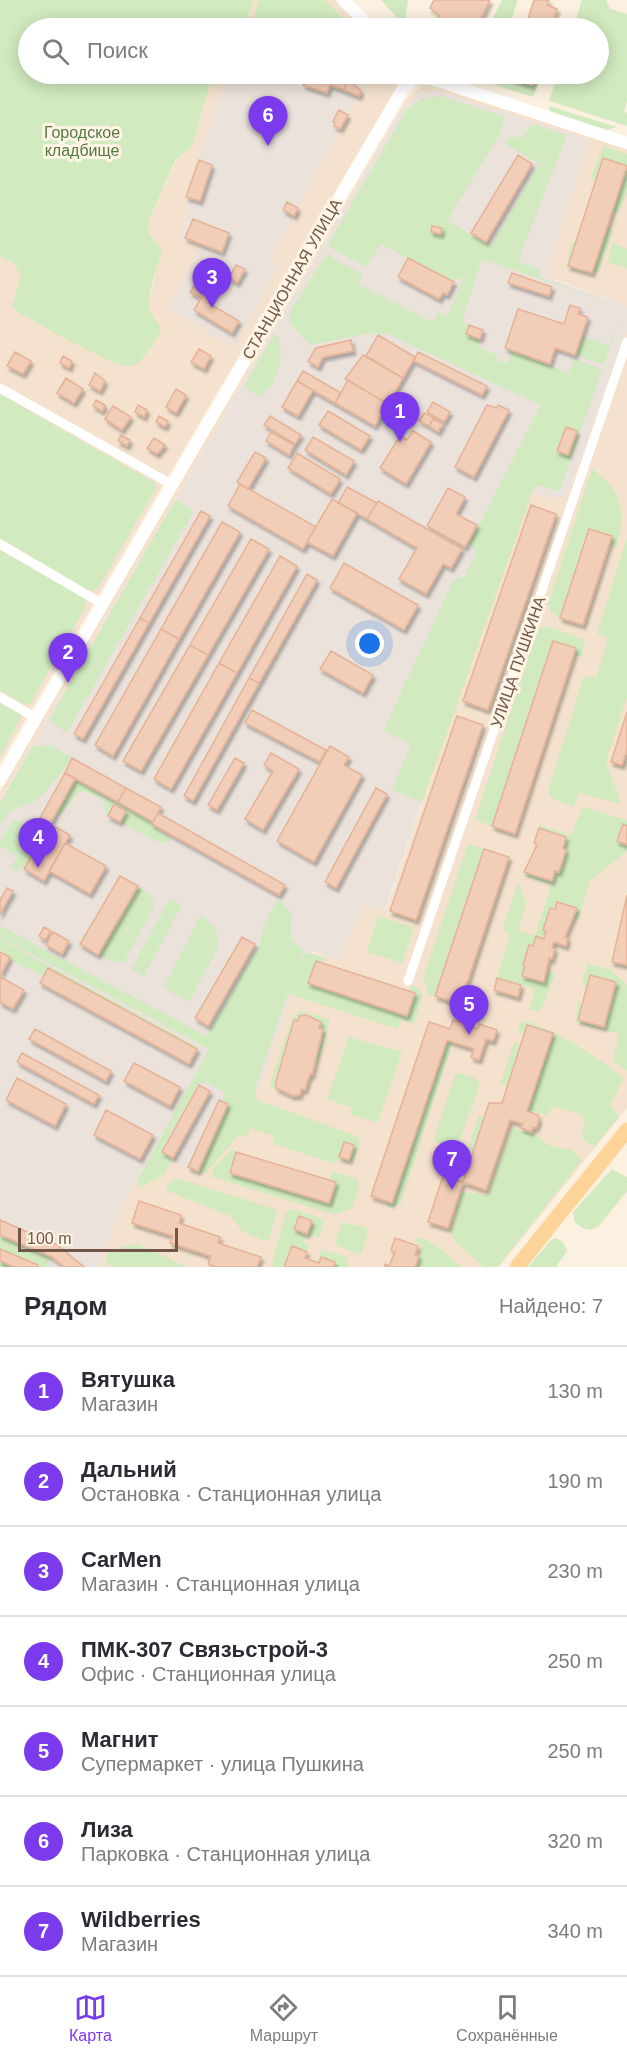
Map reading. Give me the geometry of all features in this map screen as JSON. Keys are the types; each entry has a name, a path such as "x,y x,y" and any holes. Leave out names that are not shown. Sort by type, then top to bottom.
{"main road":[{"path":"517,1267 627,1130"}],"street":[{"path":"343,0 361,18"},
{"name":"СТАНЦИОННАЯ УЛИЦА","path":"0,780 101,603 406,84"},
{"path":"447,84 627,143"},
{"name":"УЛИЦА ПУШКИНА","path":"408,981 627,342"},
{"path":"0,388 163,482 171,484"},
{"path":"0,544 101,603"},
{"path":"0,698 36,718"}],"shaded area":[{"path":"254,0 335,0 353,18 247,18"},
{"path":"210,84 224,84 186,197 189,210 180,236 200,247 168,309 280,265 269,259 364,84 398,84 0,763 0,257 14,263 22,277 13,300 15,310 107,359 156,319 150,313 149,300 162,249 150,236 148,223 176,161 192,146"},
{"path":"224,84 364,84 270,259 280,265 233,347 168,309 200,247 180,237 189,210 186,197"},
{"path":"422,85 433,85 627,149 627,306 549,277 451,95 432,91 417,95 401,111 0,801 0,792 28,742 405,101"},
{"path":"432,91 451,95 590,140 546,273 554,280 627,306 627,331 566,497 560,499 530,492 528,494 385,910 364,906 340,957 336,960 312,951 306,955 257,1092 254,1094 195,1079 192,1082 119,1211 99,1267 0,1267 0,801 401,111 417,95"},
{"path":"627,331 627,1108 499,1267 99,1267 119,1211 192,1082 309,952 336,959 340,957 364,906 386,910 528,494 530,492 560,499 566,497"},
{"path":"201,1080 230,1092 236,1105 200,1174 168,1161 160,1151 188,1089"}],"green space":[{"name":"Городское кладбище","path":"0,0 254,0 247,18 18,18 18,84 210,84 192,146 175,161 148,223 150,236 162,249 151,287 149,303 151,313 161,330 145,355 132,366 111,361 75,344 15,310 12,305 21,277 14,263 0,257"},
{"path":"259,0 325,0 342,18 254,18"},
{"path":"381,0 408,0 406,18 397,18"},
{"path":"502,0 518,0 512,18 493,18"},
{"path":"582,0 606,0 610,9 627,14 627,101 624,111 627,113 627,126 549,101 555,84 609,84 609,18 576,18"},
{"path":"495,84 538,84 533,97"},
{"path":"439,96 504,116 502,130 447,221 491,246 539,164 504,143 508,137 523,137 532,124 567,135 518,261 539,269 541,278 623,308 482,259 462,322 469,325 466,334 480,339 478,348 495,354 498,361 508,363 512,351 569,373 574,359 602,369 603,365 576,355 582,336 609,345 620,317 561,488 557,491 537,485 533,490 423,800 420,802 392,789 410,746 409,743 385,732 384,729 454,579 464,577 477,552 470,545 471,540 541,405 387,334 371,333 310,345 290,323 290,312 326,254 363,274 358,284 433,322 438,312 447,316 463,280 457,277 454,282 381,244 366,267 329,247 329,243 406,111 421,99"},
{"path":"549,106 617,127 606,130 550,112"},
{"path":"603,146 627,154 627,166 603,158 595,181 591,177"},
{"path":"627,166 627,192 618,214 612,212"},
{"path":"607,228 613,230 599,271 589,274 566,267 571,243 576,242 568,266 592,273"},
{"path":"612,243 627,249 627,268 608,262"},
{"path":"274,335 278,336 280,344 278,370 271,385 260,397 247,389 245,384"},
{"path":"0,394 155,483 156,488 98,588 89,591 0,538"},
{"path":"592,469 616,494 621,513 619,535 616,548 589,529 560,618 551,612 548,604"},
{"path":"178,501 193,512 68,731 65,732 49,720 174,502"},
{"path":"627,538 627,697 606,761 621,804 579,793 574,807 553,799 548,791 584,676 596,678 608,638 597,634"},
{"path":"0,550 86,599 84,609 30,704 25,705 0,690"},
{"path":"551,627 585,640 582,657 574,655 576,648 553,641 492,826 475,820 535,638 539,628"},
{"path":"0,703 22,715 0,757"},
{"path":"52,746 72,758 39,798 15,808 0,826 0,804 32,747"},
{"path":"75,780 154,823 154,827 171,839 170,842 160,843 107,816 103,801 87,791 78,792 62,814 54,816"},
{"path":"583,807 627,820 627,851 590,881 578,920 571,917 576,908 557,902 555,909 550,908 544,939 536,936 533,946 529,945 523,976 544,982 547,973 545,970 556,974 540,1012 529,1009 535,989 497,978 510,935 503,929 518,882 526,904 518,930 535,936 551,885 523,875 524,872 551,881 555,871 559,872 566,850 563,848 566,837 539,828 540,825 571,835"},
{"path":"14,819 43,834 23,869 20,867 17,872 11,867 17,856 0,846 0,841"},
{"path":"468,844 484,849 435,996 429,995 423,978"},
{"path":"138,886 150,895 155,905 124,962 114,963 98,955"},
{"path":"170,899 182,905 144,976 131,969"},
{"path":"277,900 285,905 291,914 292,937 303,952 298,966 306,952 325,958 323,963 315,961 308,984 407,1016 415,993 409,991 411,985 419,989 423,995 414,1024 401,1020 398,1029 288,994 255,1088 257,1100 357,1136 360,1143 353,1162 338,1159 336,1164 273,1144 273,1136 250,1128 247,1137 239,1135 206,1173 200,1173 198,1171 229,1104 222,1100 225,1092 204,1082 199,1084 161,1150 171,1160 165,1174 141,1187 137,1184 138,1179 209,1049 0,937 0,926 207,1036 261,942 263,927"},
{"path":"201,915 210,922 217,933 218,943 217,950 189,1002 163,988"},
{"path":"378,916 414,927 402,963 367,952"},
{"path":"0,939 198,1047 197,1049 16,963 0,952"},
{"path":"587,964 610,969 627,985 627,1071 613,1061 619,1034 575,1022 578,1002 582,1003 578,1020 604,1027 615,982 590,975 587,986 582,985"},
{"path":"300,1011 307,1012 306,1015 299,1016 276,1091 270,1084 292,1018"},
{"path":"310,1013 330,1020 318,1063 314,1058 321,1022 309,1019"},
{"path":"526,1021 551,1031 576,1045 624,1078 610,1105 618,1118 595,1146 591,1146 582,1137 585,1121 582,1115 554,1106 546,1115 527,1111 552,1033 528,1025 524,1034 518,1032 521,1022"},
{"path":"349,1037 402,1052 377,1123 350,1114 352,1108 327,1099"},
{"path":"447,1040 453,1042 401,1203 391,1209 387,1206 386,1201 392,1202"},
{"path":"514,1042 521,1044 508,1085 501,1083"},
{"path":"459,1073 475,1078 480,1084 457,1148 433,1141 455,1075"},
{"path":"479,1115 485,1117 470,1162 464,1160"},
{"path":"512,1128 536,1135 550,1146 572,1150 582,1160 498,1266 484,1267 455,1242 450,1232 462,1192 488,1195"},
{"path":"232,1149 235,1152 230,1174 329,1204 336,1182 329,1179 332,1171 357,1179 359,1186 352,1208 336,1214 329,1213 212,1177 213,1169"},
{"path":"612,1169 627,1177 627,1191 598,1227 590,1230 582,1228 574,1221 573,1212"},
{"path":"176,1178 275,1209 277,1213 268,1242 243,1232 230,1216 168,1191 166,1186"},
{"path":"292,1209 324,1219 320,1237 307,1235 304,1243 309,1245 307,1252 292,1246 284,1267 271,1267 286,1213"},
{"path":"342,1222 366,1228 368,1232 362,1252 358,1254 335,1245"},
{"path":"0,1235 52,1257 46,1267 0,1267"},
{"path":"414,1238 433,1244 461,1267 416,1267 422,1249"},
{"path":"556,1238 563,1242 567,1251 556,1267 528,1267 551,1240"},
{"path":"138,1244 187,1267 112,1267 105,1261 109,1251"},
{"path":"322,1249 348,1258 347,1267 333,1267 317,1262"}],"building":[{"path":"434,0 490,0 481,18 439,18 440,16 430,8"},
{"path":"534,0 549,0 547,5 557,9 554,18 528,18"},
{"path":"346,84 344,90 330,85 327,93 303,85"},
{"path":"346,84 353,84 361,91 359,96 344,90"},
{"path":"339,110 348,115 340,129 334,126 333,121"},
{"path":"518,155 532,164 486,242 471,233"},
{"path":"603,158 627,166 592,273 568,266"},
{"path":"199,160 212,165 200,201 186,197"},
{"path":"287,202 298,208 294,216 283,210"},
{"path":"193,219 229,233 222,252 185,238"},
{"path":"432,226 442,228 441,234 431,232"},
{"path":"408,258 454,282 447,295 443,293 439,299 398,277"},
{"path":"203,264 216,271 212,279 198,271"},
{"path":"236,265 245,269 237,283 229,278"},
{"path":"512,273 552,287 549,296 508,283"},
{"path":"197,282 215,292 208,303 239,321 232,333 194,310 201,298 190,292"},
{"path":"570,305 580,308 578,314 588,317 575,355 555,348 550,364 505,348 518,309 564,324"},
{"path":"469,325 483,330 480,339 466,334"},
{"path":"378,335 415,357 403,378 366,356"},
{"path":"351,340 353,351 323,357 318,367 308,361 316,348"},
{"path":"199,349 211,356 204,369 191,362"},
{"path":"15,352 31,361 23,374 7,366"},
{"path":"418,352 487,386 482,395 414,361"},
{"path":"363,355 403,378 388,404 345,379"},
{"path":"63,356 72,361 69,368 60,363"},
{"path":"303,371 341,393 335,403 297,381"},
{"path":"95,373 105,381 100,391 89,385"},
{"path":"66,378 83,389 74,403 57,393"},
{"path":"348,380 388,404 375,426 335,403"},
{"path":"297,381 313,390 298,416 282,407"},
{"path":"176,389 186,395 176,413 166,407"},
{"path":"96,400 105,405 102,411 93,406"},
{"path":"433,402 450,412 444,422 427,412"},
{"path":"138,405 147,410 144,417 135,412"},
{"path":"487,405 497,408 498,405 509,410 474,477 455,467"},
{"path":"113,406 131,417 122,430 105,419"},
{"path":"328,411 370,436 361,450 319,425"},
{"path":"424,413 434,418 429,426 419,421"},
{"path":"159,416 168,421 165,427 156,422"},
{"path":"270,416 301,435 295,444 264,425"},
{"path":"433,419 443,424 438,432 429,426"},
{"path":"566,427 577,431 568,455 557,451"},
{"path":"413,431 431,442 406,484 380,468 400,436 407,440"},
{"path":"271,432 294,445 289,455 266,441"},
{"path":"121,435 130,440 127,446 118,441"},
{"path":"313,437 354,461 346,475 305,450"},
{"path":"154,438 165,445 157,454 147,448"},
{"path":"255,452 266,458 248,489 237,482"},
{"path":"297,453 340,479 331,494 288,468"},
{"path":"240,484 316,527 303,549 228,506"},
{"path":"347,487 377,503 367,519 338,503"},
{"path":"448,488 465,497 456,514 477,525 465,547 427,526"},
{"path":"332,499 357,513 333,556 307,542"},
{"path":"378,501 462,549 451,568 443,564 426,594 399,579 417,548 367,519"},
{"path":"531,505 556,514 488,710 463,701"},
{"path":"201,511 210,516 149,623 140,618"},
{"path":"222,522 240,532 179,639 161,629"},
{"path":"589,529 612,536 583,625 560,618"},
{"path":"251,539 269,549 208,655 190,645"},
{"path":"280,556 297,566 237,673 219,663"},
{"path":"344,563 418,605 404,630 330,588"},
{"path":"307,574 317,580 259,683 249,678"},
{"path":"140,618 149,623 83,739 74,734"},
{"path":"161,629 179,639 113,756 95,745"},
{"path":"553,641 576,648 515,834 492,826"},
{"path":"190,645 208,655 141,771 123,761"},
{"path":"331,651 373,675 363,693 320,669"},
{"path":"219,663 237,673 171,789 154,779"},
{"path":"249,678 259,683 193,801 184,796"},
{"path":"252,710 326,750 320,762 245,723"},
{"path":"627,712 627,750 622,765 611,762"},
{"path":"457,716 483,725 416,920 390,911"},
{"path":"330,746 349,757 344,765 362,775 314,862 277,841"},
{"path":"271,753 299,769 263,830 245,819 273,771 264,765"},
{"path":"72,758 126,788 118,802 65,773"},
{"path":"235,758 244,763 217,810 208,805"},
{"path":"65,773 75,779 50,824 40,818"},
{"path":"126,788 161,807 153,822 118,802"},
{"path":"376,788 387,794 336,888 325,882"},
{"path":"114,804 126,811 120,822 108,816"},
{"path":"158,813 285,885 279,895 152,824"},
{"path":"50,824 70,835 44,881 24,869"},
{"path":"623,824 627,826 627,845 617,841"},
{"path":"539,828 566,837 563,848 566,850 559,872 555,871 552,881 524,872 537,845 534,843"},
{"path":"65,843 106,866 90,894 49,871"},
{"path":"484,849 509,857 460,1004 435,996"},
{"path":"120,876 138,886 98,955 80,944"},
{"path":"7,888 13,891 0,914 0,900"},
{"path":"627,895 627,965 612,962"},
{"path":"557,902 577,908 565,937 568,938 566,946 554,942 552,948 555,949 552,959 549,958 544,982 522,976 529,945 533,946 536,936 544,939 546,931 543,930 550,908 555,909"},
{"path":"44,927 51,931 45,940 39,936"},
{"path":"53,932 69,941 62,954 46,945"},
{"path":"242,937 255,944 208,1026 195,1018"},
{"path":"0,952 10,957 0,976"},
{"path":"316,961 415,993 407,1016 308,983"},
{"path":"48,968 197,1049 189,1064 40,983"},
{"path":"590,975 616,982 604,1027 578,1020"},
{"path":"0,977 24,990 13,1009 0,1002"},
{"path":"497,978 521,985 518,997 494,990"},
{"path":"306,1015 321,1022 319,1028 323,1029 312,1075 310,1074 305,1090 301,1089 300,1095 293,1096 276,1088 276,1081 294,1020 298,1021 299,1016"},
{"path":"453,1020 478,1029 479,1024 497,1030 493,1041 486,1039 479,1060 471,1057 474,1049 447,1040 392,1203 371,1196 429,1022 450,1029"},
{"path":"527,1025 553,1033 527,1111 538,1115 539,1120 536,1128 533,1127 531,1132 521,1128 523,1124 510,1120 486,1190 463,1182 489,1103 502,1103"},
{"path":"35,1029 111,1071 106,1081 29,1039"},
{"path":"22,1053 99,1095 94,1104 17,1062"},
{"path":"134,1063 180,1087 170,1106 124,1081"},
{"path":"17,1078 66,1104 55,1126 6,1100"},
{"path":"199,1085 210,1091 173,1158 162,1152"},
{"path":"219,1100 228,1104 198,1171 188,1167"},
{"path":"106,1110 153,1135 140,1159 94,1135"},
{"path":"344,1142 354,1145 349,1160 339,1157"},
{"path":"236,1152 336,1182 329,1203 230,1173"},
{"path":"443,1176 463,1182 448,1228 428,1222"},
{"path":"139,1201 181,1215 179,1223 220,1237 218,1243 261,1257 257,1267 216,1267 208,1264 211,1256 170,1243 173,1236 132,1223"},
{"path":"299,1216 312,1221 307,1234 294,1229"},
{"path":"0,1220 57,1245 84,1267 64,1267 52,1257 0,1235"},
{"path":"395,1238 418,1246 415,1255 419,1256 415,1267 384,1267 385,1264 389,1266 395,1252 391,1250"},
{"path":"292,1246 307,1252 305,1258 319,1263 321,1257 335,1262 333,1267 284,1267"},
{"path":"0,1249 38,1265 37,1267 14,1267 0,1261"}],"place":[{"name":"Лиза","path":"268,146"},
{"name":"CarMen","path":"212,308"},
{"name":"Вятушка","path":"400,442"},
{"name":"Дальний","path":"68,683"},
{"name":"ПМК-307 Связьстрой-3","path":"38,868"},
{"name":"Магнит","path":"469,1035"},
{"name":"Wildberries","path":"452,1190"}]}
